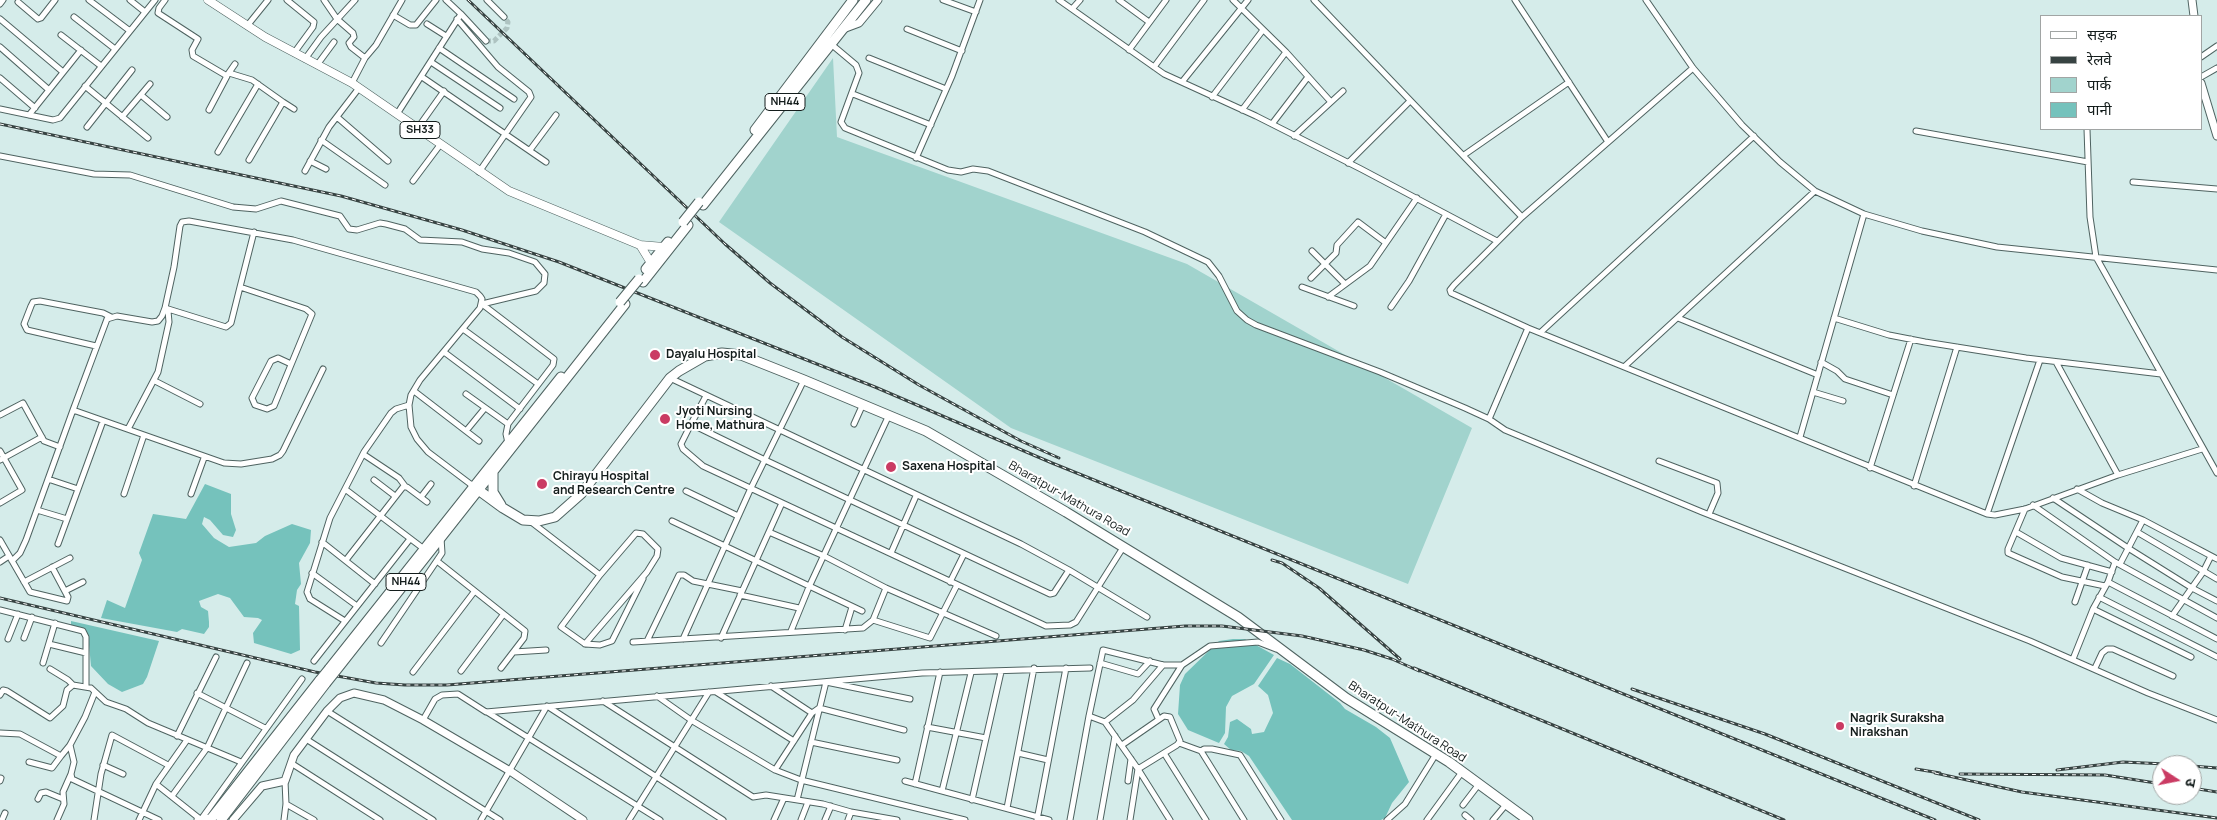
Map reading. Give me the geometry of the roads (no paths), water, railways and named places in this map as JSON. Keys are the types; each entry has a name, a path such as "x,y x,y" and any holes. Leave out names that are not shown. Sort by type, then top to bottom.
{"highway":[{"name":"NH44","path":"331,671 424,549 476,488 493,472 686,224 847,4 853,0"},
{"name":"NH44","path":"701,204 866,0"},
{"name":"NH44","path":"641,280 651,263 686,224"},
{"name":"NH44","path":"204,819 323,681 441,538 508,443 623,303"},
{"name":"Bharatpur-Mathura Road","path":"530,521 547,520 555,517 574,502 670,378 688,364 705,356 728,353 741,356 863,404 941,438 1124,546 1238,617 1346,698 1436,754 1479,784 1520,820"},
{"path":"493,472 494,492 503,508"},
{"path":"476,488 503,508 523,520 530,521"},
{"name":"NH44","path":"222,820 323,681"},
{"name":"Bharatpur-Mathura Road","path":"1502,804 1508,804 1528,820"}],"main road":[{"name":"SH33","path":"208,0 247,26 355,86 479,172 524,198 640,245 664,247"},
{"path":"640,245 651,263"}],"street":[{"path":"0,4 3,0"},
{"path":"18,0 38,19 41,18 55,0"},
{"path":"88,0 130,31"},
{"path":"130,0 145,12"},
{"path":"0,109 57,119 155,0"},
{"path":"165,0 158,13 198,39 192,50 193,56 228,75 258,84 294,109"},
{"path":"247,26 268,0"},
{"path":"286,0 314,22 313,27 294,53"},
{"path":"324,0 337,19 354,35 350,43 351,47 365,58"},
{"path":"305,59 355,0"},
{"path":"305,171 321,140 337,118 355,86 365,58 376,45 402,0"},
{"path":"393,15 410,25 416,25 436,0"},
{"path":"446,0 486,41"},
{"path":"487,0 504,16"},
{"path":"843,29 859,23 878,0"},
{"path":"943,0 976,12"},
{"path":"916,158 962,51 980,0"},
{"path":"1059,0 1154,67 1272,124 1497,241"},
{"path":"1072,9 1080,0"},
{"path":"1129,50 1166,0"},
{"path":"1154,67 1204,0"},
{"path":"1233,0 1286,52 1331,102"},
{"path":"1182,82 1241,6 1248,0"},
{"path":"1314,0 1522,217"},
{"path":"1515,0 1608,142"},
{"path":"1646,0 1693,68 1742,125 1791,172 1815,191 1864,214 1922,231 1983,244 2217,270"},
{"path":"2192,0 2194,15"},
{"path":"1122,1 1149,22"},
{"path":"397,114 461,14"},
{"path":"74,18 115,49"},
{"path":"0,19 63,72"},
{"path":"457,19 498,67 530,94 530,101 479,172"},
{"path":"427,24 446,36"},
{"path":"907,29 962,51"},
{"path":"1212,96 1263,30"},
{"path":"61,35 101,66"},
{"path":"317,65 334,42"},
{"path":"831,44 858,69 859,78 842,126 948,170 961,172 973,169 988,171 1144,232 1208,262 1219,276 1237,311 1247,320 1380,372 1490,419 1505,430 1709,514 2073,659 2148,693 2217,720"},
{"path":"2202,56 2217,46"},
{"path":"0,48 49,90"},
{"path":"439,48 514,98"},
{"path":"29,115 81,50"},
{"path":"1242,110 1286,52"},
{"path":"869,58 946,89"},
{"path":"431,62 500,108"},
{"path":"208,110 235,64"},
{"path":"1693,68 1522,217 1450,290 1455,296 1528,328 1987,514 1995,515 2025,509 2118,475 2202,449"},
{"path":"87,127 132,70"},
{"path":"2202,77 2216,70"},
{"path":"422,77 546,162"},
{"path":"1272,124 1308,77"},
{"path":"0,78 35,108"},
{"path":"1464,156 1569,82"},
{"path":"122,117 150,84"},
{"path":"218,152 258,84"},
{"path":"85,86 148,138"},
{"path":"2202,86 2217,136"},
{"path":"417,129 444,91"},
{"path":"1294,136 1343,91"},
{"path":"852,94 930,125"},
{"path":"141,95 167,117"},
{"path":"1348,163 1410,101"},
{"path":"249,160 283,102"},
{"path":"530,150 556,115"},
{"path":"337,118 388,161"},
{"path":"2087,130 2091,226 2096,258 2217,473"},
{"path":"1916,131 2088,162"},
{"path":"1541,332 1754,136"},
{"path":"321,140 385,185"},
{"path":"413,181 440,145"},
{"path":"0,156 94,174 134,176 233,208 256,209 281,201 340,216 349,230 386,224 405,229 420,240 458,241 482,249 509,253 535,262 545,274 544,283 536,291 482,304 463,330 420,380 409,406 411,427 417,439 428,452 476,488"},
{"path":"310,161 326,169"},
{"path":"2133,182 2217,189"},
{"path":"1625,366 1815,191"},
{"path":"1328,297 1365,272 1417,198"},
{"path":"1391,307 1410,281 1446,214"},
{"path":"1800,437 1864,214"},
{"path":"96,346 27,330 24,324 33,302 40,301 103,313 111,317 152,322 158,321 165,308 182,222 189,221 293,240 476,292 482,299 482,304 554,359 553,364 508,424 506,434 508,443"},
{"path":"1311,278 1336,252 1337,245 1358,222 1386,243"},
{"path":"165,308 226,327 231,323 254,232"},
{"path":"1312,251 1345,284"},
{"path":"240,287 306,309 312,314 274,406 266,409 255,405 252,398 271,361 278,358 291,364"},
{"path":"1302,287 1354,306"},
{"path":"128,429 155,381 169,322 165,308"},
{"path":"0,562 11,559 23,547 104,324 111,317"},
{"path":"1678,318 1818,375"},
{"path":"1834,318 1889,335 1957,347 2040,360 2161,374"},
{"path":"1490,419 1528,328"},
{"path":"463,330 538,384"},
{"path":"1870,468 1911,339"},
{"path":"1914,486 1957,347"},
{"path":"444,352 520,409"},
{"path":"1987,514 2040,360"},
{"path":"1821,362 1837,371 1846,379 1893,396"},
{"path":"2056,362 2118,475"},
{"path":"73,410 204,458 224,463 241,464 272,459 280,455 323,369"},
{"path":"670,378 916,496 1022,544 1147,617"},
{"path":"683,639 751,488 804,380"},
{"path":"155,381 200,404"},
{"path":"414,391 479,441"},
{"path":"1814,392 1843,401"},
{"path":"466,394 508,424"},
{"path":"706,396 681,441 684,449 703,466 1046,626 1073,625 1124,546"},
{"path":"0,415 23,403 46,442 60,447"},
{"path":"854,424 863,404"},
{"path":"345,621 308,596 306,592 330,518 362,454 391,413 396,409 409,406"},
{"path":"466,431 486,408"},
{"path":"791,631 799,608 889,415"},
{"path":"58,544 103,421"},
{"path":"691,424 1050,594 1054,593 1069,570"},
{"path":"124,494 144,435"},
{"path":"2,459 42,437"},
{"path":"0,451 2,459 22,490 0,504"},
{"path":"362,454 399,478 405,486 427,502"},
{"path":"191,494 204,458"},
{"path":"1659,461 1717,484 1718,492 1709,514"},
{"path":"48,479 78,489"},
{"path":"374,480 395,496"},
{"path":"421,498 432,484"},
{"path":"346,560 395,496 405,486"},
{"path":"345,489 424,549"},
{"path":"2077,489 2102,503 2143,520 2214,558 2172,616"},
{"path":"686,491 738,516"},
{"path":"891,553 916,496"},
{"path":"2053,498 2128,548 2192,588 2217,601"},
{"path":"721,638 782,503"},
{"path":"2033,505 2117,563 2217,618"},
{"path":"2025,509 2008,553 2062,577 2107,584 2217,639"},
{"path":"37,510 67,519"},
{"path":"2073,659 2099,597 2143,520"},
{"path":"530,521 600,575"},
{"path":"672,521 755,562 862,611"},
{"path":"585,644 646,572 657,556 658,549 638,532 634,534 600,575 561,627 585,644 600,645 612,642 646,572"},
{"path":"769,532 824,556 886,588 996,636"},
{"path":"2016,532 2061,558 2112,572"},
{"path":"2137,532 2217,578"},
{"path":"381,643 443,550 441,538"},
{"path":"314,661 410,539"},
{"path":"0,540 30,592 64,601 68,599 52,567"},
{"path":"322,542 374,584"},
{"path":"950,582 964,554"},
{"path":"24,582 70,558"},
{"path":"437,560 474,592 525,631 524,638 501,668"},
{"path":"2075,602 2088,565"},
{"path":"312,573 357,606"},
{"path":"648,641 678,576 684,575 689,579 799,608"},
{"path":"65,591 83,582"},
{"path":"873,620 930,638 957,585"},
{"path":"633,642 721,638 791,631 845,630 866,627 873,620 886,588"},
{"path":"414,672 474,592"},
{"path":"2099,597 2217,657"},
{"path":"845,630 852,607"},
{"path":"2093,609 2191,657"},
{"path":"0,610 84,631 86,637 86,686"},
{"path":"8,639 18,614"},
{"path":"461,671 503,615"},
{"path":"24,638 32,618"},
{"path":"43,663 55,623"},
{"path":"1158,718 1154,709 1182,665 1210,646 1258,642 1290,655"},
{"path":"49,644 86,653"},
{"path":"1070,820 1089,716 1100,663 1105,649 1163,665 1182,665"},
{"path":"2095,668 2102,653 2107,649 2113,649 2173,676"},
{"path":"514,652 546,650"},
{"path":"177,736 216,657"},
{"path":"1100,663 1138,674 1150,661"},
{"path":"172,796 207,748 246,663"},
{"path":"1105,722 1133,700 1163,665"},
{"path":"486,712 940,672 971,673 1034,668 1090,668"},
{"path":"1007,808 1034,668"},
{"path":"1038,818 1066,668"},
{"path":"50,669 73,685 86,686 106,702 126,709 142,721 242,762"},
{"path":"915,784 940,672"},
{"path":"972,800 1001,672"},
{"path":"942,792 971,673"},
{"path":"156,784 204,819 265,728 302,679"},
{"path":"826,682 910,699"},
{"path":"797,800 826,682"},
{"path":"0,695 3,690 7,691 50,718 62,706 67,690 73,685"},
{"path":"771,686 812,713"},
{"path":"29,762 52,768 70,745 87,713 95,692"},
{"path":"629,820 691,720 712,692"},
{"path":"712,692 794,741"},
{"path":"197,693 265,728"},
{"path":"284,820 286,804 285,780 291,763 306,738 327,711 340,698 354,693 384,700 423,720 510,771 583,820"},
{"path":"423,720 435,699 442,695 458,694 660,820"},
{"path":"656,696 691,720 775,770 801,780 965,820"},
{"path":"603,701 753,797 766,796 797,800 897,820"},
{"path":"481,820 547,706"},
{"path":"547,706 723,820"},
{"path":"775,770 812,713 819,708"},
{"path":"819,708 904,730"},
{"path":"327,711 500,820"},
{"path":"1089,716 1105,722 1131,758 1170,820"},
{"path":"1122,745 1158,718 1164,716 1170,718 1179,743"},
{"path":"927,726 986,738"},
{"path":"0,734 20,734 61,756"},
{"path":"94,820 103,765 110,738 114,735 168,765"},
{"path":"1100,820 1115,736"},
{"path":"306,738 433,820"},
{"path":"139,820 156,784 187,740"},
{"path":"811,742 897,760"},
{"path":"1179,743 1201,751 1244,820"},
{"path":"1130,820 1138,769 1179,743"},
{"path":"57,820 64,804 63,799 74,762 70,745"},
{"path":"1201,751 1204,749 1218,750 1242,756 1281,820"},
{"path":"1018,753 1048,760"},
{"path":"1164,753 1206,820"},
{"path":"1387,820 1405,804 1436,754"},
{"path":"1128,781 1131,758"},
{"path":"291,763 380,820"},
{"path":"103,765 123,774"},
{"path":"1427,820 1462,772"},
{"path":"71,774 74,781 160,820"},
{"path":"233,820 262,786 285,780"},
{"path":"905,781 1049,820"},
{"path":"1463,804 1479,784"},
{"path":"38,799 43,792 63,799"},
{"path":"774,820 784,798"},
{"path":"801,820 808,802"},
{"path":"286,804 314,820"},
{"path":"1493,820 1502,804"},
{"path":"825,820 831,806"},
{"path":"848,820 851,812"},
{"path":"2,820 5,813"},
{"path":"1465,815 1471,820"}],"water":[{"path":"205,484 231,494 231,514 236,530 233,537 223,535 210,520 204,517 202,524 214,538 229,547 256,543 265,536 292,524 311,530 310,543 299,563 301,584 297,590 295,604 299,606 300,650 291,654 254,643 253,633 262,620 244,617 230,598 218,594 199,601 201,607 208,611 209,627 204,634 182,629 177,632 101,618 107,600 125,608 142,560 139,553 153,514 186,519"},
{"path":"71,621 159,641 143,684 122,692 108,684 91,666 88,634 71,629"},
{"path":"1245,639 1274,655 1254,684 1232,696 1226,707 1225,733 1219,743 1188,730 1178,714 1180,685 1185,674 1219,641"},
{"path":"1277,658 1290,664 1345,709 1376,727 1390,738 1409,782 1392,803 1385,818 1381,820 1292,820 1249,756 1241,751 1231,750 1224,744 1228,737 1230,722 1237,719 1251,729 1252,734 1264,732 1273,713 1268,695 1258,686"}],"tunnel":[{"path":"486,41 494,41 507,28 508,22 504,17"}],"railway":[{"path":"468,0 725,244 770,283 842,337 919,385 1021,441 1059,458"},
{"path":"0,124 341,196 462,230 559,262 875,387 1052,463 1935,820"},
{"path":"1272,560 1282,563 1319,588 1400,659"},
{"path":"0,598 315,672 376,683 405,685 447,685 1185,626 1222,626 1302,636 1364,650 1392,659 1419,671"},
{"path":"1414,668 1784,820"},
{"path":"1632,689 1765,734 1979,820"},
{"path":"2057,770 2123,762 2152,763"},
{"path":"2202,767 2217,768"},
{"path":"1916,769 1940,773"},
{"path":"1935,773 2022,792 2217,818"},
{"path":"1960,774 2105,775 2152,782"},
{"path":"2202,790 2217,792"}],"place":[{"name":"Dayalu Hospital","path":"655,355"},
{"name":"Jyoti Nursing Home, Mathura","path":"665,419"},
{"name":"Saxena Hospital","path":"891,467"},
{"name":"Chirayu Hospital and Research Centre","path":"542,484"},
{"name":"Nagrik Suraksha Nirakshan","path":"1840,726"}]}
